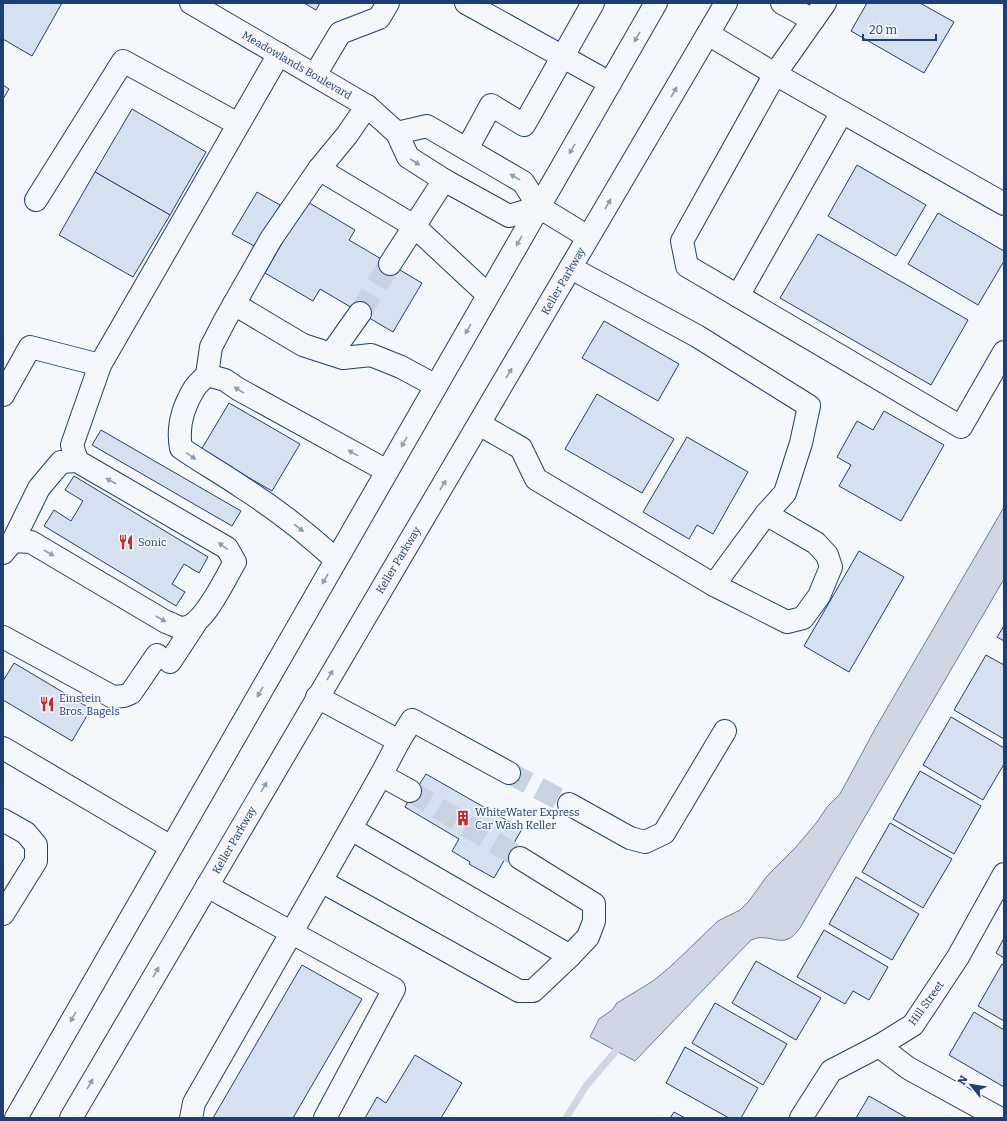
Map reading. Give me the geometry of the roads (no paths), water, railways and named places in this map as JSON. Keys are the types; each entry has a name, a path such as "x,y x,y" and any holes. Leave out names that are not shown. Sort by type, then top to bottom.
{"main road":[{"name":"Meadowlands Boulevard","path":"191,3 367,106 397,133 408,157 444,180 509,216 539,207"},
{"path":"315,75 340,33 379,18 388,3"},
{"path":"466,3 610,83"},
{"path":"467,149 491,104 524,125 593,3"},
{"path":"16,1118 656,3"},
{"name":"Keller Parkway","path":"71,1118 726,3"},
{"path":"782,3 819,12 775,74 682,241 687,266 962,427 1004,352"},
{"path":"708,34 775,74 1004,204"},
{"path":"77,461 72,445 100,365 278,54"},
{"path":"36,200 123,60 238,124"},
{"path":"336,560 307,533 243,488 181,448 179,436 182,412 195,388 207,375 211,347 234,304 272,239 319,168 367,106"},
{"path":"738,296 842,112"},
{"path":"397,133 427,126 523,182 539,207 588,237"},
{"path":"319,168 414,226 488,295"},
{"path":"390,264 444,180"},
{"path":"571,268 697,336 809,406 801,443 785,493 766,514 714,586"},
{"path":"234,304 303,345 343,358 371,356 401,367 436,386"},
{"path":"331,354 360,313"},
{"path":"3,395 30,347 100,365"},
{"path":"207,375 225,380 238,389 387,472"},
{"path":"479,424 521,448 536,479 714,586 787,622 803,618 819,596 831,567 827,555 816,543 766,514"},
{"path":"3,637 113,697 124,696 131,693 195,624 212,603 235,562 227,548 77,461 61,462 39,488 8,547"},
{"path":"8,547 31,542 166,622 181,628 195,624"},
{"path":"317,697 399,741"},
{"path":"191,1118 194,1103 412,720 509,773"},
{"path":"569,804 630,838 645,842 664,833 725,731"},
{"path":"3,748 171,847"},
{"path":"381,775 410,791"},
{"path":"3,820 26,833 36,845 36,861 3,914"},
{"path":"351,829 570,956"},
{"path":"321,881 519,991 533,991 588,937 594,921 594,904 520,858"},
{"name":"Hill Street","path":"801,1118 831,1071 879,1046 913,1025 958,957 1004,874"},
{"path":"206,886 394,989 325,1118"},
{"path":"879,1046 908,1068 1000,1118"}],"waterway":[{"path":"566,1118 586,1086 621,1045"}],"tunnel":[{"path":"360,313 390,264"},
{"path":"509,773 569,804"},
{"path":"410,791 520,858"}],"place":[{"name":"Sonic","path":"126,542"},
{"name":"Einstein Bros. Bagels","path":"47,704"},
{"name":"WhiteWater Express Car Wash Keller","path":"463,818"}]}
